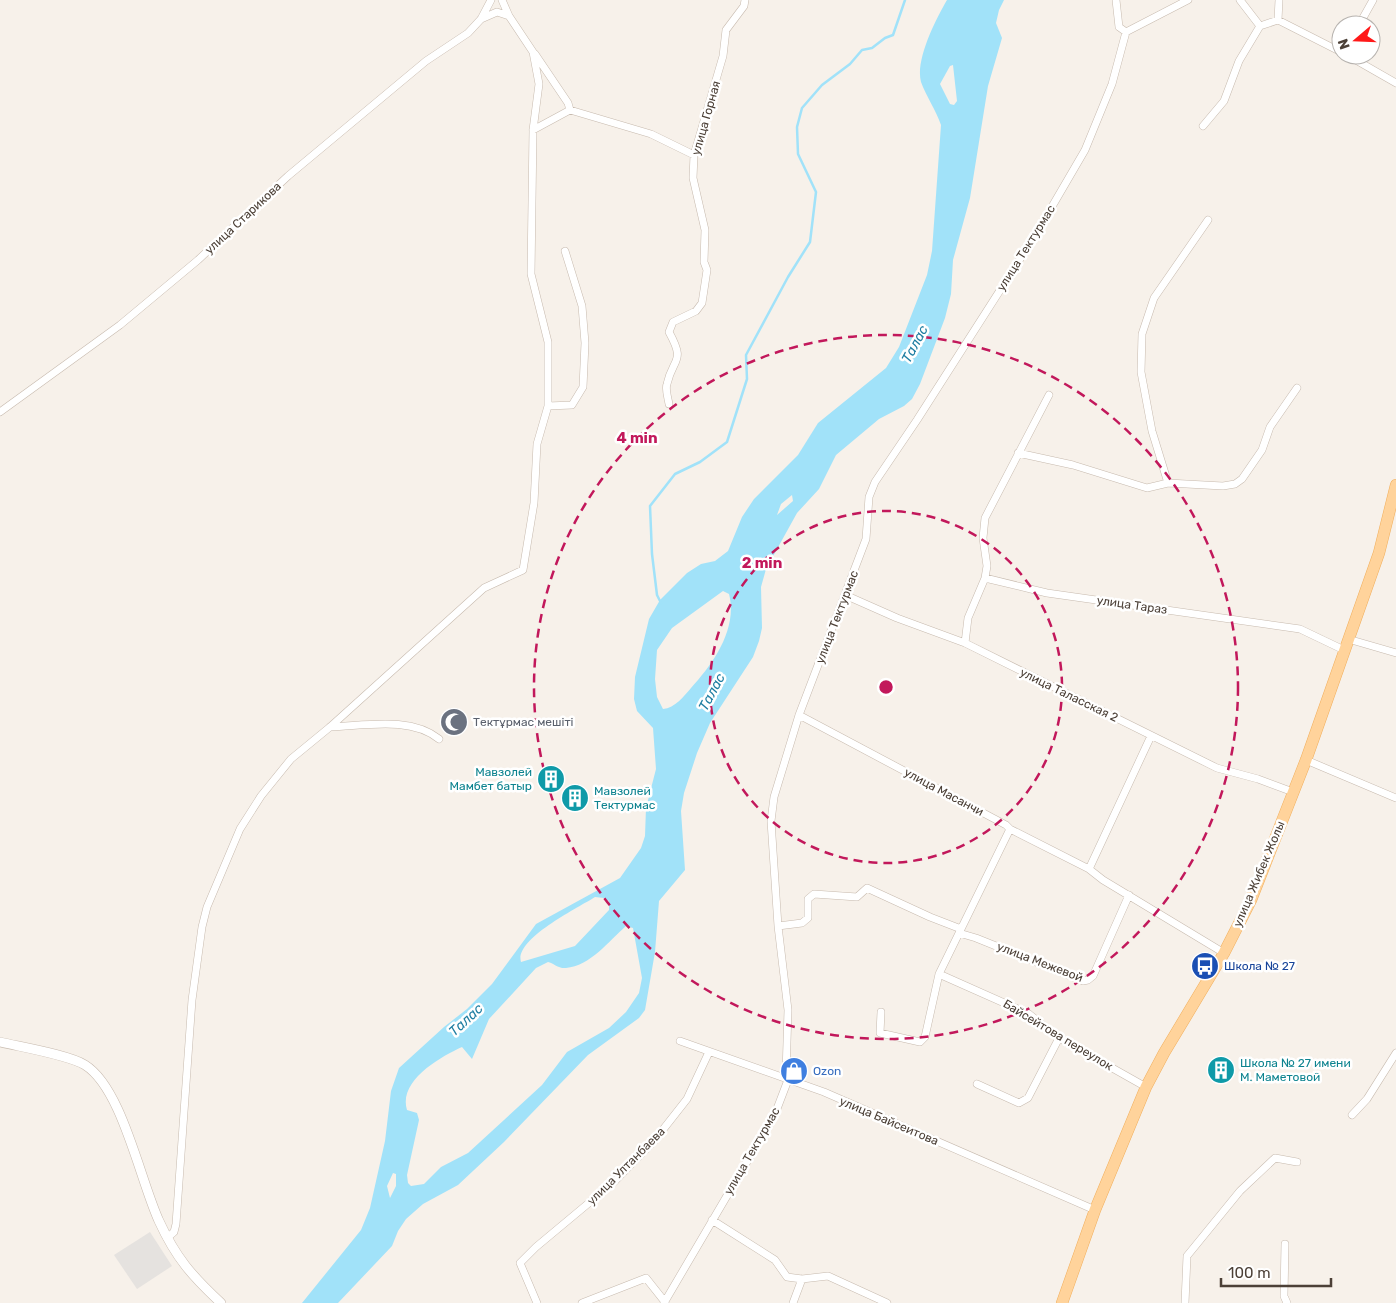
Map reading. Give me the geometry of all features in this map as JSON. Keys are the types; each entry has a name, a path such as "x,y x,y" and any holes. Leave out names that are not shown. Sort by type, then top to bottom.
{"main road":[{"name":"улица Жибек Жолы","path":"1062,1303 1095,1210 1146,1087 1224,953 1251,900 1306,760 1379,553 1396,485"}],"street":[{"path":"481,19 490,0"},
{"path":"502,0 509,16 568,103 570,110"},
{"name":"улица Горная","path":"669,404 666,385 677,362 677,346 669,332 673,322 696,311 702,303 707,270 704,262 705,230 693,178 694,156 723,56 726,30 744,6 745,0"},
{"path":"1116,0 1119,27 1126,32 1188,0"},
{"path":"1240,0 1260,26"},
{"path":"1278,20 1279,0"},
{"path":"1365,15 1373,0"},
{"path":"481,19 497,12 509,16"},
{"name":"улица Старикова","path":"0,412 120,325 198,260 288,176 426,61 468,33 481,19"},
{"path":"1204,126 1224,101 1239,61 1260,26 1278,20 1331,47"},
{"name":"улица Тектурмас","path":"582,1303 646,1278 664,1302 775,1114 788,1080 786,1074 788,1010 778,926 771,821 774,797 799,715 866,538 869,497 875,482 923,412 1031,242 1085,150 1112,84 1126,32"},
{"path":"167,1238 174,1232 176,1224 192,1000 202,927 206,907 240,829 261,796 291,759 330,727 484,588 523,570 534,503 537,444 548,406 548,342 531,274 533,130 539,84 533,52"},
{"path":"1364,65 1396,83"},
{"path":"533,130 570,110 651,134 694,156"},
{"path":"1168,483 1152,431 1141,372 1142,334 1154,298 1208,220"},
{"path":"548,406 572,406 584,387 585,343 582,306 565,251"},
{"path":"1018,452 1073,465 1147,488 1168,483 1222,486 1235,484 1242,479 1262,450 1270,427 1297,388"},
{"path":"965,643 968,618 985,578 987,566 982,538 985,518 1049,395"},
{"name":"улица Тараз","path":"985,578 1047,592 1300,629 1346,645 1396,653"},
{"name":"улица Таласская 2","path":"845,595 897,618 965,643 1217,768 1258,779 1293,792"},
{"name":"улица Масанчи","path":"799,715 1006,825 1010,829 1089,869 1103,880 1224,953"},
{"path":"330,727 406,725 420,728 439,739"},
{"path":"1089,869 1152,736"},
{"path":"1306,760 1396,798"},
{"path":"881,1012 880,1033 920,1042 925,1037 940,974 1010,829"},
{"path":"778,926 802,923 808,918 808,899 814,894 857,897 867,888 960,931"},
{"name":"улица Межевой","path":"960,931 1083,981 1088,980 1093,976 1130,895"},
{"name":"Байсейтова переулок","path":"940,974 1029,1014 1060,1038 1146,1087"},
{"path":"977,1084 1019,1103 1028,1098 1060,1038"},
{"path":"0,1042 83,1064 96,1073 107,1086 115,1102 149,1196 167,1238 188,1272 221,1303"},
{"name":"улица Байсеитова","path":"680,1042 824,1092 1095,1210"},
{"name":"улица Ултанбаева","path":"537,1303 520,1263 536,1247 614,1182 654,1141 687,1099 709,1052"},
{"path":"1352,1115 1367,1099 1396,1053"},
{"path":"1185,1303 1187,1256 1208,1228 1240,1191 1275,1158 1298,1162"},
{"path":"712,1220 775,1260 787,1277 802,1279 828,1276 887,1303"},
{"path":"1285,1244 1284,1296 1287,1303"},
{"path":"793,1303 802,1279"}],"shaded area":[{"path":"150,1232 172,1266 137,1289 114,1255"}],"water":[{"name":"Талас","path":"947,0 1004,0 996,23 1002,38 988,86 970,198 953,260 951,294 945,318 920,384 912,399 904,406 879,419 836,455 819,489 797,513 766,569 761,587 762,628 759,641 753,657 710,723 697,753 684,793 681,811 685,870 659,901 655,952 645,1010 639,1018 588,1055 504,1142 458,1185 423,1204 406,1219 398,1231 392,1246 338,1303 302,1303 361,1230 370,1208 385,1141 391,1091 399,1068 467,1009 492,984 536,924 620,878 641,848 645,836 646,808 656,769 653,728 637,711 634,699 635,677 649,619 660,600 687,573 701,564 715,561 728,551 742,517 754,499 798,455 818,423 886,368 899,347 927,275 932,251 941,125 923,87 920,73 924,51 932,28","holes":["953,65 957,101 954,105 950,104 940,84 950,66","792,495 793,501 777,515 781,504","723,591 729,594 730,620 722,645 699,679 682,698 675,704 663,709 657,697 655,679 657,650 672,628","595,897 604,898 609,901 609,910 575,946 521,962 521,953 527,944 537,934 562,916","626,926 633,928 642,978 639,993 626,1012 609,1028 567,1052 542,1085 468,1153 441,1167 424,1184 411,1186 408,1183 407,1175 419,1120 417,1113 407,1110 406,1099 409,1089 415,1080 423,1071 462,1047 472,1059 489,1019 536,968 548,962 563,968 575,966 599,952","393,1173 396,1174 396,1186 390,1198 387,1186"]}],"waterway":[{"path":"661,603 657,595 652,554 650,506 675,474 700,462 727,442 747,379 746,355 788,277 810,242 816,192 798,154 797,127 802,108 822,85 850,64 862,50 872,48 885,38 893,35 905,0"}],"place":[{"name":"Тектұрмас мешіті","path":"454,722"},
{"name":"Мавзолей Мамбет батыр","path":"551,779"},
{"name":"Мавзолей Тектурмас","path":"575,798"},
{"name":"Школа № 27","path":"1205,966"},
{"name":"Школа № 27 имени М. Маметовой","path":"1221,1070"},
{"name":"Ozon","path":"794,1071"}]}
